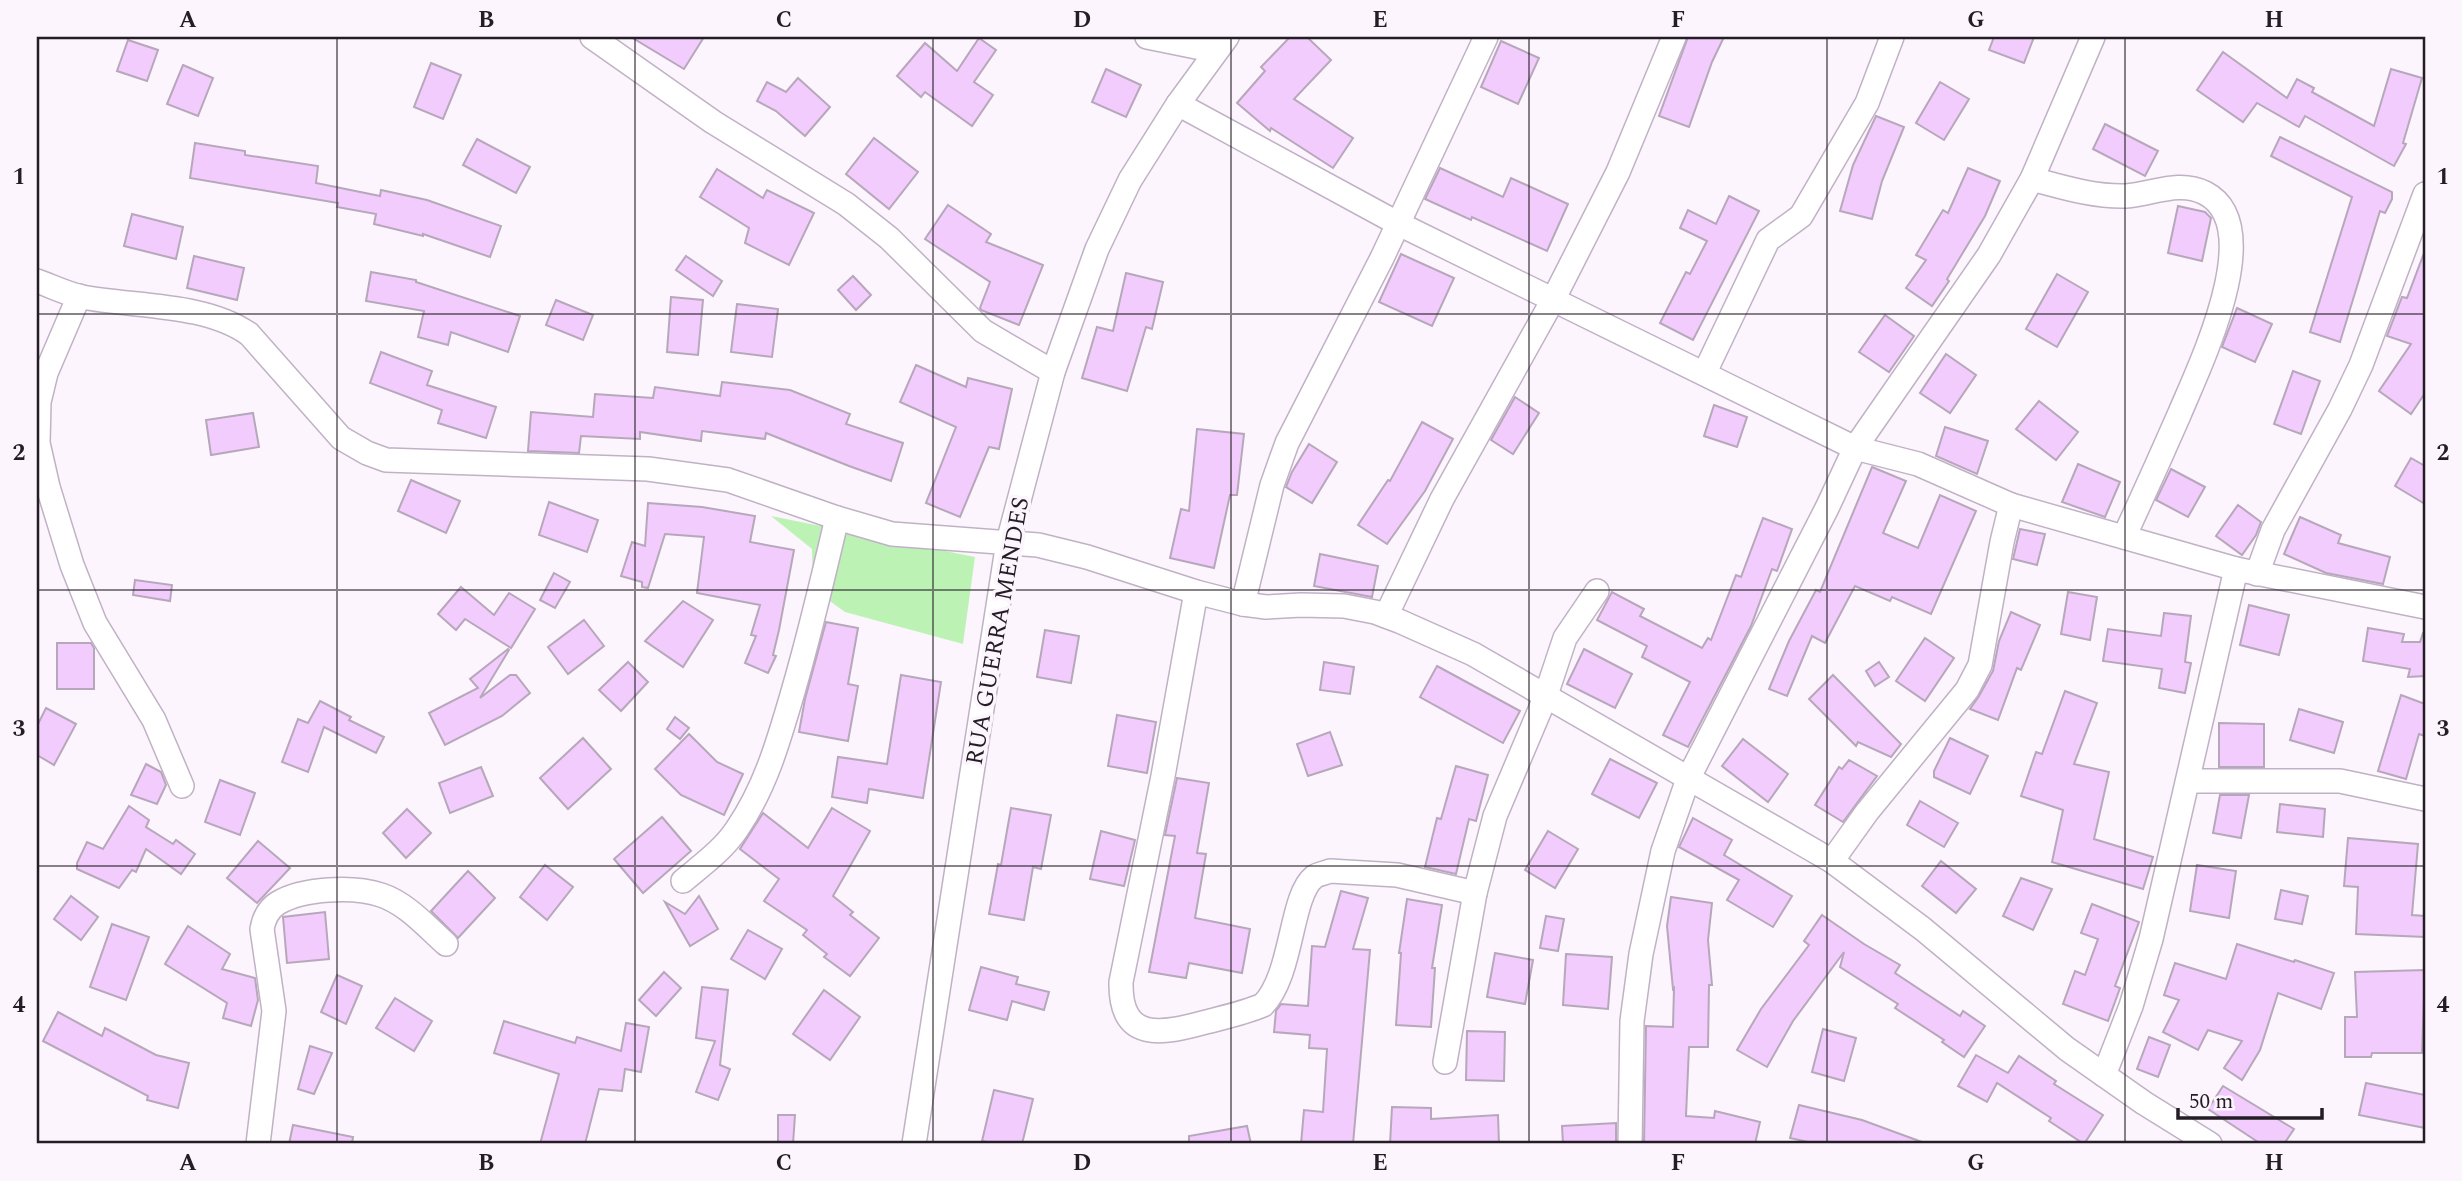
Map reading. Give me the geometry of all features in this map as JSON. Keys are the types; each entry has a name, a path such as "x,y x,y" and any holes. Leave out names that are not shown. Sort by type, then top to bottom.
{"street":[{"path":"592,37 713,122 846,204 889,238 983,331 1053,372"},
{"path":"1147,37 1221,44"},
{"path":"1243,604 1272,485 1287,443 1382,258 1486,37"},
{"path":"1386,616 1442,499 1553,298 1618,172 1674,37"},
{"path":"1705,372 1768,240 1801,216 1867,103 1892,37"},
{"path":"1630,1144 1632,1021 1641,954 1663,851 1688,779 1855,448 1989,255 2032,179 2093,37"},
{"name":"RUA GUERRA MENDES","path":"914,1144 1008,542 1053,372 1097,249 1130,180 1178,104 1221,44"},
{"path":"1178,104 1397,223 1855,448 1918,464 2011,505 2124,537 2247,571 2425,607"},
{"path":"2032,179 2073,191 2125,196 2176,187 2191,189 2216,200 2227,218 2231,258 2222,304 2204,356 2124,537"},
{"path":"2104,1075 2131,1006 2151,939 2188,782 2247,571 2273,530 2340,409 2361,365 2421,221 2425,194"},
{"path":"37,281 79,296 205,314 234,323 249,334 341,438 386,460 648,469 728,480 892,534 1038,545 1243,604 1265,607 1345,606 1386,616 1473,654 1832,862 1923,929 2067,1049 2210,1144"},
{"path":"79,296 46,373 39,402 38,443 72,565 95,623 139,700 154,720 182,786"},
{"path":"1832,862 1867,812 1975,677 1980,665 2011,505"},
{"path":"683,881 726,844 763,784 775,755 809,637 837,518"},
{"path":"1445,1062 1475,893 1495,816 1545,698 1565,638 1597,591"},
{"path":"1196,592 1166,765 1121,982 1123,1008 1129,1020 1149,1031 1172,1031 1263,1005 1282,972 1303,895 1315,877 1321,874 1330,871 1397,875 1475,893"},
{"path":"2188,782 2340,781 2425,799"},
{"path":"258,1144 274,1011 262,929 264,916 278,903 302,894 354,890 382,895 405,908 446,944"}],"green space":[{"path":"771,516 975,557 963,644 845,612 813,589 812,549"}],"building":[{"path":"631,37 704,37 684,69"},
{"path":"1290,37 1307,37 1331,60 1294,99 1353,138 1333,168 1271,128 1270,131 1237,103 1265,71 1261,67"},
{"path":"1688,37 1724,37 1712,62 1689,127 1659,116"},
{"path":"1994,37 2034,37 2024,63 1989,50"},
{"path":"979,38 996,50 974,82 993,95 972,126 925,92 921,97 897,76 925,43 957,71"},
{"path":"128,40 158,50 147,81 117,71"},
{"path":"1501,41 1539,58 1518,104 1481,87"},
{"path":"2223,52 2287,98 2297,79 2314,88 2312,92 2374,126 2391,69 2422,78 2403,143 2406,144 2394,166 2305,116 2299,127 2257,103 2243,122 2197,90"},
{"path":"431,63 461,75 443,119 414,107"},
{"path":"183,65 213,78 198,116 167,104"},
{"path":"1106,69 1141,85 1126,117 1092,102"},
{"path":"798,78 830,107 805,136 776,111 757,101 767,82 786,92"},
{"path":"1940,82 1969,99 1944,140 1916,123"},
{"path":"1876,116 1904,127 1882,181 1872,219 1840,211 1853,165"},
{"path":"2105,124 2158,151 2145,176 2093,149"},
{"path":"2280,137 2392,192 2392,199 2385,213 2380,211 2340,342 2310,332 2352,197 2271,156"},
{"path":"874,138 918,172 889,209 846,174"},
{"path":"477,139 530,167 516,193 463,165"},
{"path":"195,143 245,151 245,155 318,166 316,183 380,196 381,190 427,200 501,226 490,257 423,234 374,224 376,214 337,207 338,203 190,178"},
{"path":"1440,168 1503,197 1511,178 1568,204 1547,251 1425,199"},
{"path":"1968,168 2000,181 1985,216 1932,306 1906,288 1926,260 1916,255 1943,210 1948,213"},
{"path":"717,169 763,198 767,190 814,213 789,265 745,243 749,228 700,197"},
{"path":"1729,196 1759,211 1693,340 1660,323 1686,272 1690,274 1707,241 1680,228 1688,210 1716,224"},
{"path":"948,205 991,234 986,242 1043,265 1019,325 981,310 990,282 925,239"},
{"path":"2178,206 2205,212 2211,218 2202,261 2168,253"},
{"path":"132,214 183,227 176,259 124,246"},
{"path":"2424,253 2425,393 2411,414 2379,391 2411,344 2387,336 2402,297 2407,298"},
{"path":"1401,254 1454,278 1432,326 1379,302"},
{"path":"194,256 244,268 237,300 187,288"},
{"path":"686,256 722,281 713,296 676,270"},
{"path":"371,272 416,280 520,316 508,352 451,332 448,345 418,337 424,311 366,301"},
{"path":"1126,273 1163,282 1152,329 1146,327 1127,391 1082,378 1097,327 1113,331"},
{"path":"2057,274 2088,292 2057,347 2026,329"},
{"path":"853,276 871,295 856,310 838,290"},
{"path":"671,297 703,300 698,355 667,352"},
{"path":"556,300 593,315 583,340 546,325"},
{"path":"737,304 778,309 772,357 731,352"},
{"path":"2237,308 2272,324 2255,362 2222,347"},
{"path":"1885,315 1914,336 1889,372 1859,352"},
{"path":"381,352 432,371 427,385 496,407 486,438 438,423 442,410 370,383"},
{"path":"1946,354 1976,375 1950,413 1920,393"},
{"path":"916,365 966,387 968,378 1012,389 999,449 989,447 960,517 926,503 956,427 900,402"},
{"path":"2293,371 2320,381 2301,434 2274,424"},
{"path":"722,382 790,390 850,414 846,424 903,443 891,481 766,433 765,439 702,431 701,441 640,432 640,439 581,436 579,453 528,451 531,412 593,417 595,394 653,398 655,387 720,396"},
{"path":"1515,397 1539,413 1513,454 1491,440"},
{"path":"2039,401 2078,432 2056,460 2016,429"},
{"path":"1714,405 1747,417 1737,447 1704,436"},
{"path":"253,413 259,447 211,455 206,420"},
{"path":"1422,422 1453,439 1425,491 1387,544 1358,525 1388,480 1390,481"},
{"path":"1945,427 1988,441 1977,474 1936,456"},
{"path":"1197,429 1244,434 1237,495 1230,495 1214,568 1170,558 1181,509 1189,511"},
{"path":"1309,444 1337,462 1312,503 1286,487"},
{"path":"2411,458 2425,466 2425,504 2395,486"},
{"path":"2078,464 2120,482 2105,517 2062,502"},
{"path":"1872,467 1906,481 1883,533 1918,548 1940,495 1976,511 1931,614 1892,597 1890,601 1855,586 1825,643 1812,636 1787,696 1769,689 1789,641 1816,590 1820,592"},
{"path":"2171,469 2205,487 2188,517 2156,500"},
{"path":"411,480 460,501 446,533 398,511"},
{"path":"549,502 598,520 587,552 539,535"},
{"path":"648,503 702,507 755,516 750,542 794,550 773,655 776,656 768,673 745,663 756,636 751,635 760,605 697,593 704,537 665,534 648,588 642,587 642,582 621,576 632,542 645,546"},
{"path":"2238,505 2261,522 2256,535 2242,555 2216,536"},
{"path":"2300,517 2341,535 2338,543 2390,557 2383,584 2326,573 2284,554"},
{"path":"1763,518 1792,529 1777,571 1772,569 1751,626 1688,747 1663,735 1690,682 1642,657 1647,646 1597,620 1612,592 1644,609 1640,616 1702,648 1708,638 1711,640 1736,575 1741,577"},
{"path":"2020,529 2045,534 2037,565 2013,559"},
{"path":"1320,554 1378,566 1372,597 1314,586"},
{"path":"554,573 570,582 555,608 540,600"},
{"path":"135,580 172,585 170,601 133,595"},
{"path":"461,587 494,615 509,593 535,609 511,648 465,619 456,630 438,614"},
{"path":"2068,592 2097,597 2090,640 2061,634"},
{"path":"683,601 713,620 683,667 645,641"},
{"path":"2249,605 2289,615 2279,655 2240,645"},
{"path":"2011,612 2040,625 2021,670 2017,668 1998,720 1970,709 1993,671 1999,641"},
{"path":"2164,613 2191,616 2185,662 2191,663 2185,693 2159,688 2162,669 2103,661 2108,629 2161,636"},
{"path":"584,620 604,646 568,674 548,647"},
{"path":"826,622 858,628 848,684 858,686 848,741 799,732"},
{"path":"2368,628 2404,634 2402,642 2420,642 2425,633 2425,676 2408,677 2410,669 2363,661"},
{"path":"1045,630 1079,636 1071,683 1037,677"},
{"path":"1925,638 1954,658 1925,701 1896,681"},
{"path":"57,643 91,643 94,648 94,689 57,689"},
{"path":"508,649 480,698 510,675 516,675 530,693 502,716 445,745 429,713 478,688 470,679"},
{"path":"1584,649 1632,674 1615,708 1567,684"},
{"path":"628,662 648,682 621,711 599,690"},
{"path":"1324,662 1354,667 1350,694 1320,690"},
{"path":"1879,662 1889,677 1875,686 1866,671"},
{"path":"1437,666 1520,711 1503,743 1420,697"},
{"path":"901,675 941,682 923,798 869,789 867,803 832,797 838,757 887,764"},
{"path":"1833,675 1901,744 1891,757 1858,742 1856,746 1809,699"},
{"path":"2065,691 2097,703 2074,764 2109,772 2094,839 2153,857 2143,889 2052,862 2063,810 2021,796 2036,752 2042,754"},
{"path":"2401,695 2425,704 2425,736 2419,734 2406,779 2378,771"},
{"path":"320,701 351,717 349,720 384,737 376,753 324,727 308,772 282,762 298,719 308,723"},
{"path":"46,708 76,724 54,765 37,755 37,726"},
{"path":"2299,709 2343,722 2334,753 2290,740"},
{"path":"1117,715 1156,722 1147,773 1108,766"},
{"path":"675,717 689,728 680,739 667,729"},
{"path":"2219,723 2264,724 2264,767 2219,767"},
{"path":"1330,732 1342,765 1308,776 1297,744"},
{"path":"689,734 717,762 743,774 724,815 681,795 655,769"},
{"path":"583,738 611,769 568,809 540,778"},
{"path":"1950,738 1988,756 1970,794 1934,777 1934,771"},
{"path":"1743,739 1788,774 1768,802 1722,766"},
{"path":"1610,759 1657,783 1639,818 1592,794"},
{"path":"1849,760 1877,776 1843,822 1815,805 1839,767 1842,769"},
{"path":"146,764 161,772 166,785 157,804 131,795"},
{"path":"1456,766 1488,775 1476,821 1469,819 1456,874 1425,867 1437,818 1441,819"},
{"path":"481,767 493,796 450,813 439,783"},
{"path":"1177,778 1209,783 1197,853 1206,854 1195,918 1250,929 1242,973 1189,963 1186,978 1149,972 1175,836 1165,835"},
{"path":"220,780 255,793 240,835 205,822"},
{"path":"2220,795 2249,795 2241,838 2213,833"},
{"path":"1920,801 1958,823 1944,847 1907,825"},
{"path":"2280,804 2325,809 2323,837 2277,832"},
{"path":"129,806 149,820 146,827 173,844 176,840 195,854 181,874 146,849 136,872 132,870 119,888 77,869 87,842 103,849"},
{"path":"832,808 870,831 833,896 853,912 850,915 879,938 850,976 824,957 827,954 803,935 807,930 764,901 779,879 740,849 763,813 808,848"},
{"path":"1011,808 1051,815 1041,869 1033,867 1024,920 989,914"},
{"path":"407,809 431,833 406,858 383,833"},
{"path":"662,817 691,851 643,893 614,859"},
{"path":"1693,818 1732,840 1724,855 1792,896 1773,927 1727,900 1739,880 1679,847"},
{"path":"1101,831 1135,840 1124,886 1090,879"},
{"path":"1548,831 1578,849 1555,888 1525,870"},
{"path":"2348,838 2418,844 2412,915 2425,916 2425,937 2356,934 2358,887 2344,886"},
{"path":"258,841 290,868 257,903 227,878"},
{"path":"1941,861 1976,889 1956,913 1922,886"},
{"path":"545,865 573,887 547,920 520,897"},
{"path":"2197,865 2236,871 2229,918 2190,911"},
{"path":"468,871 495,898 458,938 431,911"},
{"path":"2021,878 2052,889 2033,930 2003,916"},
{"path":"2281,890 2308,896 2302,924 2275,919"},
{"path":"1341,891 1368,898 1353,949 1370,950 1353,1144 1301,1144 1304,1110 1323,1112 1327,1049 1309,1048 1310,1035 1274,1032 1276,1011 1281,1004 1308,1006 1312,946 1325,947"},
{"path":"71,896 98,917 81,940 54,919"},
{"path":"699,896 718,929 690,946 665,902 685,914"},
{"path":"1671,897 1712,903 1708,940 1712,985 1709,985 1708,1047 1689,1047 1686,1116 1714,1118 1715,1111 1760,1122 1755,1144 1644,1144 1646,1026 1673,1027 1674,988 1667,926"},
{"path":"1407,899 1442,905 1432,968 1435,968 1431,1027 1396,1025 1399,953"},
{"path":"2092,904 2139,922 2115,986 2120,988 2108,1021 2063,1004 2075,971 2085,975 2098,939 2081,933"},
{"path":"325,912 329,959 287,963 283,917"},
{"path":"1822,915 1900,965 1895,973 1960,1016 1963,1011 1985,1026 1964,1057 1942,1042 1944,1040 1895,1008 1898,1004 1840,967 1844,952 1793,1021 1767,1067 1737,1050 1761,1009 1809,945 1804,941"},
{"path":"1546,916 1564,919 1558,951 1540,948"},
{"path":"112,924 149,937 126,1000 90,987"},
{"path":"188,926 230,954 222,969 255,978 258,1000 251,1026 223,1018 227,1003 165,964"},
{"path":"748,930 782,949 765,979 731,959"},
{"path":"2237,944 2334,973 2321,1009 2278,993 2260,1050 2242,1080 2224,1068 2242,1041 2208,1030 2198,1050 2163,1032 2179,1000 2164,995 2175,963 2226,979"},
{"path":"1495,953 1533,960 1525,1004 1487,997"},
{"path":"1566,954 1612,957 1608,1009 1563,1005"},
{"path":"981,967 1018,977 1016,984 1049,992 1044,1010 1012,1001 1007,1020 969,1010"},
{"path":"2425,970 2422,1053 2372,1053 2371,1057 2345,1057 2345,1017 2357,1017 2355,972"},
{"path":"664,972 681,988 656,1016 639,1000"},
{"path":"337,975 362,986 346,1024 321,1012"},
{"path":"702,987 728,990 720,1065 730,1069 718,1100 696,1092 715,1041 696,1038"},
{"path":"824,990 860,1017 830,1060 793,1034"},
{"path":"395,998 432,1021 414,1051 376,1028"},
{"path":"58,1012 102,1036 105,1028 156,1055 189,1063 178,1108 147,1100 148,1096 43,1041"},
{"path":"504,1021 575,1043 577,1037 621,1051 626,1023 649,1027 641,1072 625,1069 622,1091 599,1089 585,1144 540,1144 559,1074 494,1053"},
{"path":"1823,1029 1856,1038 1844,1081 1812,1072"},
{"path":"1467,1031 1505,1032 1504,1081 1466,1080"},
{"path":"2149,1037 2170,1045 2158,1077 2137,1069"},
{"path":"310,1046 332,1053 314,1094 298,1089"},
{"path":"1976,1055 2008,1073 2019,1056 2056,1081 2054,1084 2103,1115 2084,1144 2049,1121 2051,1118 1997,1083 1987,1102 1958,1086"},
{"path":"2366,1083 2425,1095 2425,1128 2359,1115"},
{"path":"2223,1086 2294,1129 2284,1144 2261,1144 2208,1109"},
{"path":"994,1090 1033,1099 1022,1144 982,1141"},
{"path":"1799,1105 1862,1120 1922,1144 1817,1144 1790,1138"},
{"path":"1392,1107 1431,1108 1431,1119 1498,1115 1499,1144 1390,1144"},
{"path":"778,1115 795,1115 793,1144 778,1144"},
{"path":"1616,1123 1616,1144 1563,1144 1562,1126"},
{"path":"293,1125 353,1137 352,1144 289,1144"},
{"path":"1247,1126 1251,1144 1189,1144 1189,1136"}]}
